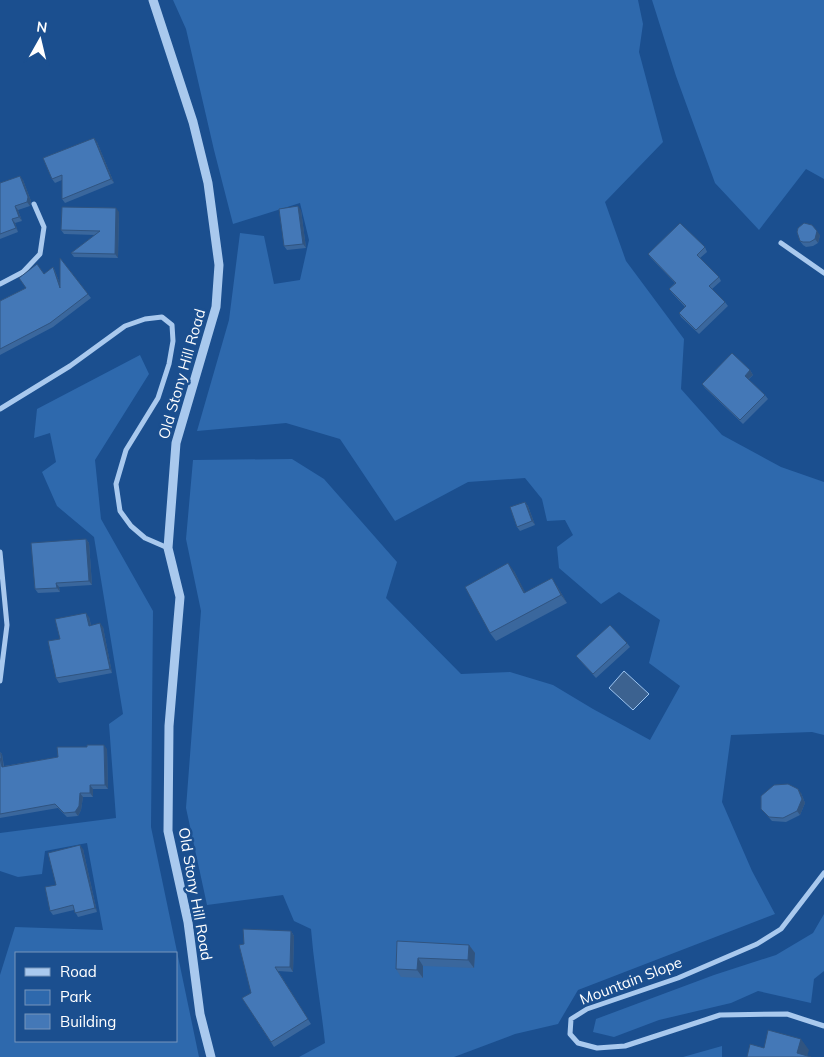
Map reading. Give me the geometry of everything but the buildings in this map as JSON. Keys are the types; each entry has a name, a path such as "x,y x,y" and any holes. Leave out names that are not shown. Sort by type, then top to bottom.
{"street":[{"name":"Old Stony Hill Road","path":"154,0 206,174 219,265 216,307 176,443 168,548 180,597 169,726 168,831 188,922 200,1014 211,1057"},
{"path":"0,284 23,272 40,254 44,227 34,204"},
{"path":"781,243 824,274"},
{"path":"0,409 70,366 125,326 145,319 162,317 172,325 173,341 169,364 158,398 126,450 116,484 120,512 131,526 145,538 168,548"},
{"path":"0,552 7,625 0,681"},
{"name":"Mountain Slope","path":"824,873 781,929 757,944 678,978 587,1009 571,1019 570,1034 578,1043 597,1048 625,1046 720,1015 787,1014 824,1026"}],"green space":[{"path":"173,0 638,0 643,24 639,52 663,142 605,202 626,261 684,339 681,389 722,435 781,467 824,482 824,735 812,732 731,735 722,802 752,871 775,914 578,990 558,1024 515,1034 454,1057 299,1057 325,1043 311,929 294,921 283,895 207,905 186,808 201,611 186,539 193,460 292,459 324,479 397,562 386,598 461,674 510,672 553,685 650,740 680,686 649,663 660,620 619,592 601,604 559,568 557,547 573,535 565,520 547,521 542,499 525,478 468,482 395,521 340,439 286,423 197,431 229,320 240,233 264,236 274,284 300,280 309,240 300,203 233,224 186,29"},
{"path":"652,0 824,0 824,179 806,169 759,230 715,183 676,76"},
{"path":"140,355 149,374 95,460 101,519 153,611 151,827 177,952 15,952 15,1042 178,1042 178,956 199,1057 0,1057 0,975 15,927 103,930 87,843 45,851 42,874 18,877 0,871 0,833 116,818 109,724 123,714 94,537 57,506 42,472 56,462 50,433 34,438 37,409"},
{"path":"824,914 824,971 814,979 811,1003 758,991 731,1003 659,1020 614,1037 593,1032 596,1019 714,975 776,955 813,933"},
{"path":"722,1046 722,1057 683,1057"}],"shaded area":[{"path":"624,671 649,694 633,710 609,688"}]}
